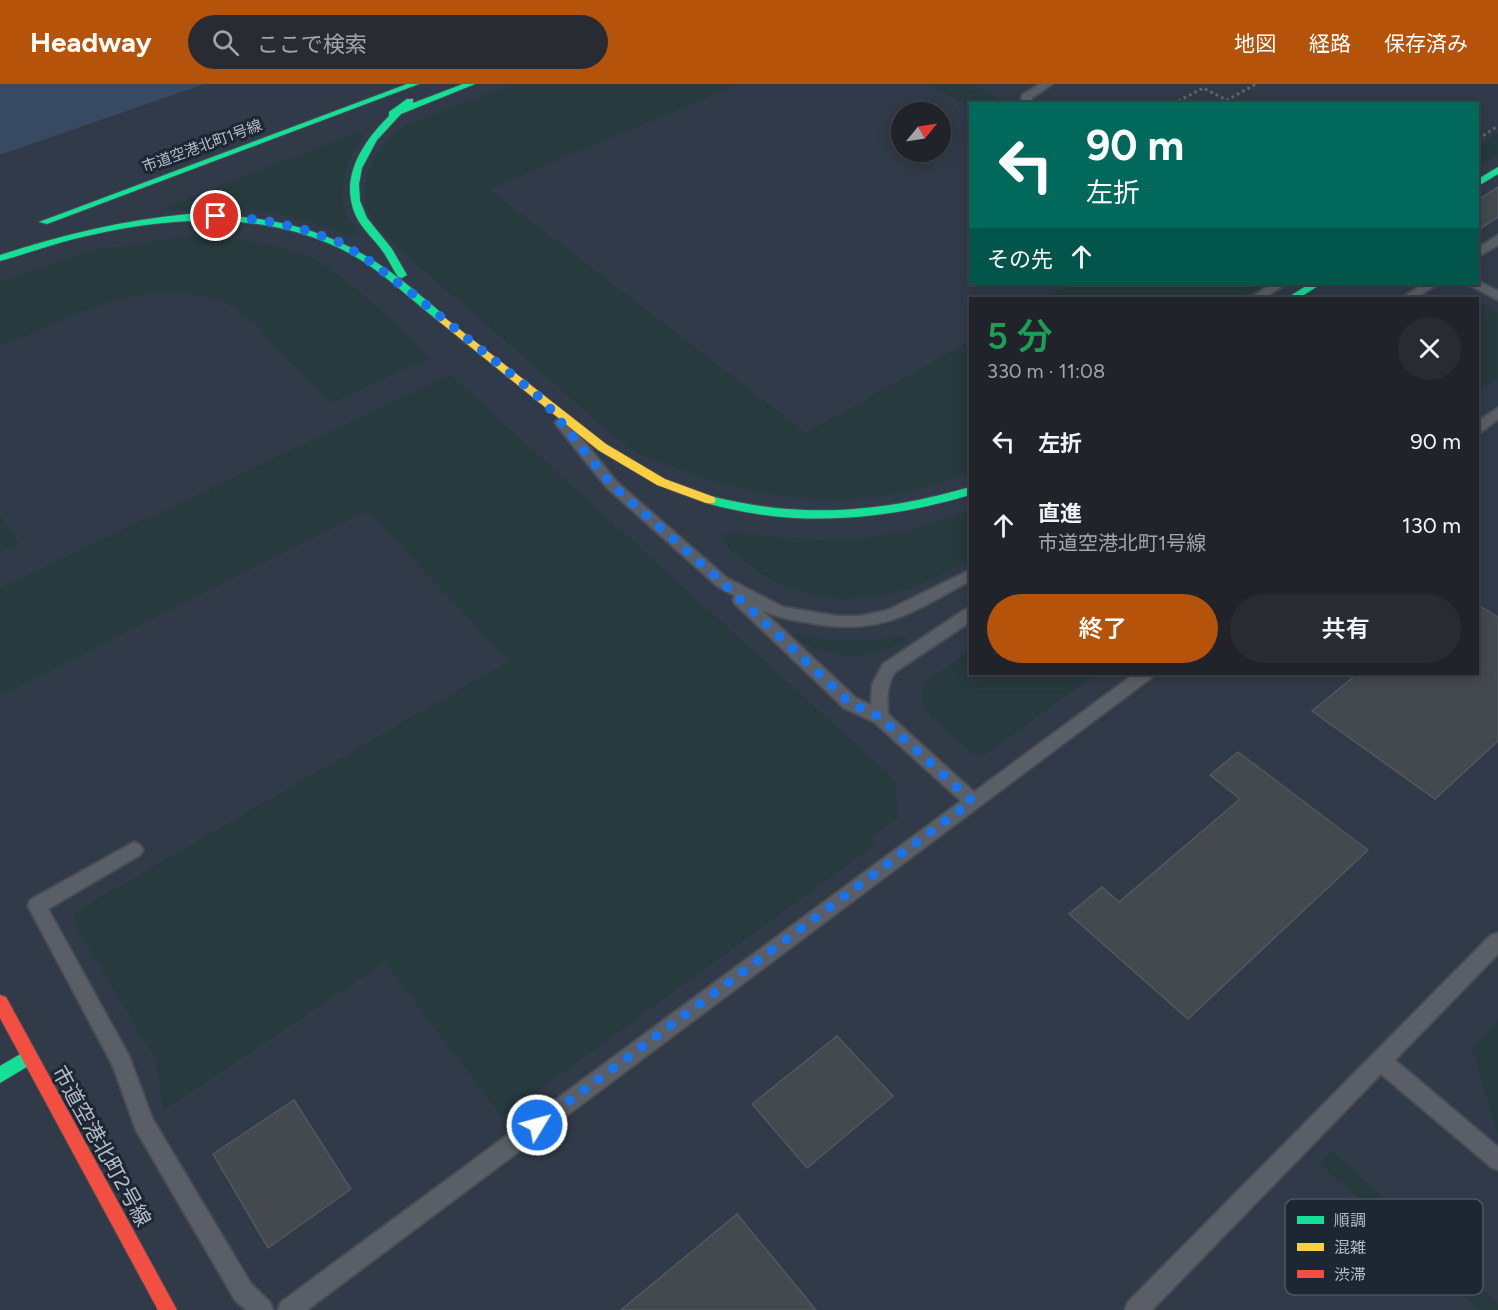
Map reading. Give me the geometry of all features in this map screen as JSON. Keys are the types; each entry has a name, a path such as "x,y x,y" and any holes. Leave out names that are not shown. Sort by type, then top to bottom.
{"street":[{"name":"市道空港北町1号線","path":"34,226 415,84"},
{"path":"414,295 388,252 357,210 354,190 355,173 362,152 397,112 413,99 441,84"},
{"path":"363,124 471,84"},
{"path":"1479,182 1498,170"},
{"path":"0,258 90,229 151,206"},
{"path":"90,229 170,216 216,216 261,220 299,228 339,242 368,260 414,295 602,447 639,471 682,490 729,505 778,513 827,517 875,515 924,506 969,491"},
{"path":"1294,297 1314,285"},
{"name":"市道空港北町2号線","path":"0,1002 168,1310"},
{"path":"0,1075 29,1057"}],"lane":[{"path":"1027,102 1026,97 1030,92 1047,84"},
{"path":"1479,252 1498,239"},
{"path":"1258,297 1278,285"},
{"path":"1410,297 1429,285"},
{"path":"1475,285 1498,296"},
{"path":"544,401 612,485 722,582 850,703 880,717 972,801"},
{"path":"1479,427 1498,412"},
{"path":"722,582 756,602 780,612 828,621 860,622 892,615 969,576"},
{"path":"880,717 878,698 880,680 890,668 969,615"},
{"path":"289,1310 1144,675"},
{"path":"134,850 37,906 122,1063 143,1124 243,1292 262,1310"},
{"path":"1136,1310 1498,941"},
{"path":"1381,1061 1498,1160"}],"path":[{"path":"1177,102 1203,88 1227,100 1257,84"},
{"path":"1479,138 1498,126"}],"shaded area":[{"path":"205,84 1498,84 1498,1310 0,1310 0,155"}],"green space":[{"path":"513,84 739,84 489,189 806,433 969,342 969,471 935,484 898,493 860,498 822,499 747,490 710,480 657,461 630,448 379,229 365,205 366,180 373,161 387,141 406,125"},
{"path":"929,84 971,84 1004,102 969,102 969,106"},
{"path":"359,132 364,135 346,168 343,188 345,210 357,232 351,237 281,214 257,210 213,208 169,210 167,206"},
{"path":"1498,134 1498,154 1479,165 1479,145"},
{"path":"189,236 272,245 318,262 363,295 430,358 330,403 244,314 215,299 184,293 153,293 121,299 58,321 0,347 0,282 90,251"},
{"path":"1070,285 1263,285 1242,297 1048,297"},
{"path":"1479,303 1498,313 1498,378 1479,392"},
{"path":"450,375 895,780 898,818 871,837 876,844 502,1117 385,962 163,1111 156,1060 73,921 77,911 509,661 367,511 0,696 0,588"},
{"path":"969,509 969,559 920,584 868,598 842,599 815,595 789,587 762,574 745,562 721,538 724,534 734,533 787,538 859,538 913,529"},
{"path":"0,516 19,543 0,552"},
{"path":"799,634 839,641 877,640 905,635 907,639 881,651 847,655 813,647 795,636"},
{"path":"969,651 969,675 1094,675 979,759 921,708 924,683"},
{"path":"1498,1021 1498,1135 1472,1049"},
{"path":"1332,1151 1384,1199 1358,1199 1319,1163"},
{"path":"1483,1289 1498,1303 1498,1310 1480,1310 1464,1295 1483,1295"}],"water":[{"path":"0,84 205,84 0,155"}],"building":[{"path":"1498,187 1498,217 1479,229 1479,199"},
{"path":"1479,606 1498,617 1498,741 1435,799 1312,711 1356,675 1479,675"},
{"path":"1238,752 1368,850 1188,1019 1069,914 1102,887 1119,902 1240,799 1210,775"},
{"path":"837,1036 893,1096 807,1168 752,1104"},
{"path":"294,1100 351,1189 268,1248 213,1154"},
{"path":"737,1214 816,1310 621,1310"}],"traffic: fast":[{"path":"44,222 415,84"},
{"path":"392,114 471,84"},
{"path":"402,275 388,251 362,218 355,201 354,184 357,168 373,138 410,101"},
{"path":"1479,182 1498,170"},
{"path":"0,258 74,236 150,220 188,217 264,222 302,231 353,251 387,274 440,317"},
{"path":"1294,297 1314,285"},
{"path":"710,500 775,513 808,516 841,515 873,513 906,507 969,491"},
{"path":"0,1075 29,1057"}],"traffic: slow":[{"path":"440,317 602,447 661,482 710,500"}],"traffic: jam":[{"path":"0,1002 168,1310"}],"route":[{"path":"216,216 261,220 299,228 339,242 368,260 414,295 544,401 612,485 722,582 850,703 880,717 972,801 537,1125"}]}
